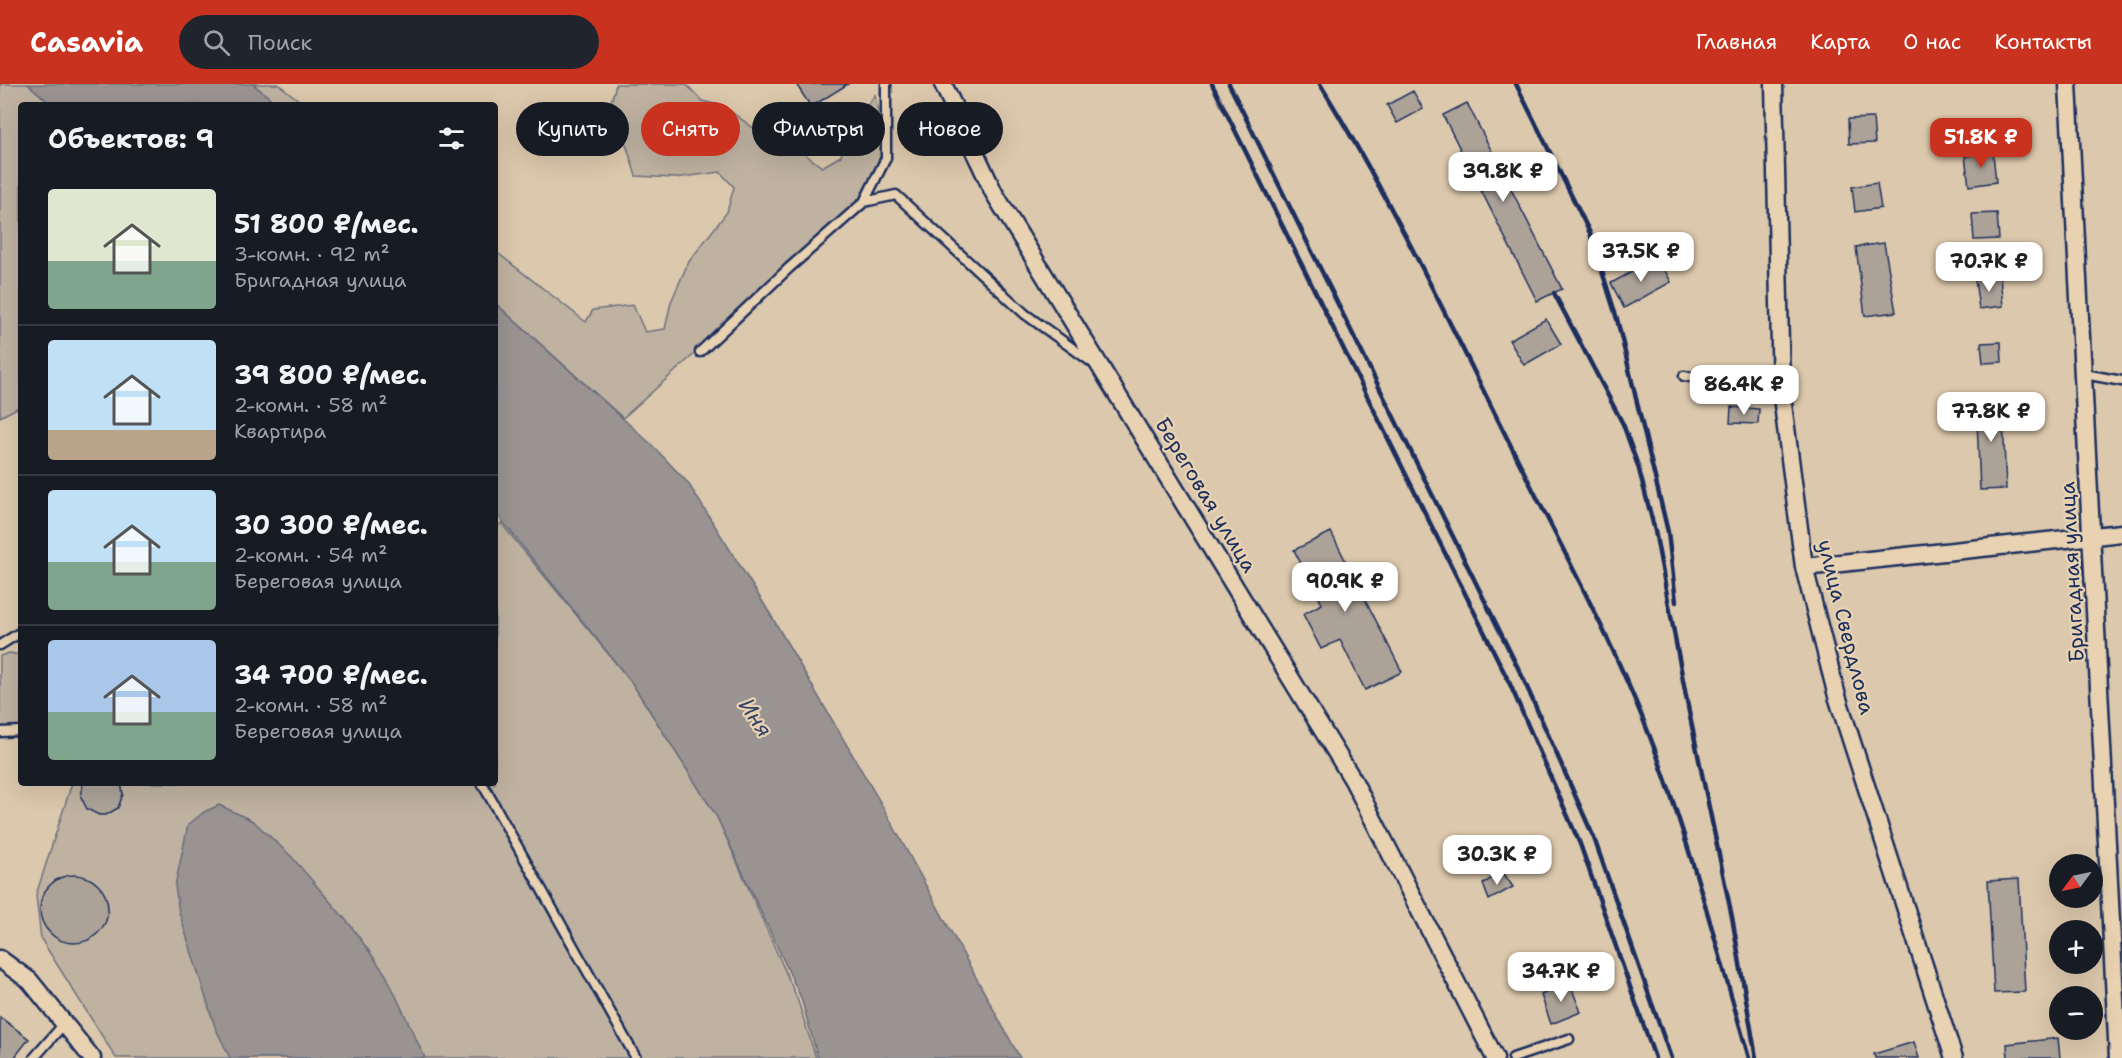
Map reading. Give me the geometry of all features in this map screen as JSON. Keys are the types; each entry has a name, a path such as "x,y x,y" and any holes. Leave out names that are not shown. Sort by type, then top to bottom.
{"street":[{"name":"Береговая улица","path":"943,84 994,193 1353,780 1495,1058"},
{"name":"улица Свердлова","path":"1774,84 1781,389 1804,567 1838,696 1954,1058"},
{"name":"Бригадная улица","path":"2068,84 2118,1058"},
{"path":"1804,567 2122,533"},
{"path":"0,959 30,981 63,1025 92,1058"}],"lane":[{"path":"700,352 789,268 864,202 886,158 886,84"},
{"path":"864,202 896,195 1025,314 1106,373"},
{"path":"2084,374 2122,381"},
{"path":"1684,376 1781,389"},
{"path":"0,645 18,634"},
{"path":"0,732 18,731"},
{"path":"484,786 636,1058"},
{"path":"34,1058 63,1025"},
{"path":"1513,1058 1569,1039"}],"shaded area":[{"path":"0,84 28,84 49,102 18,102 18,408 0,417"},
{"path":"253,84 278,84 301,102 274,102"},
{"path":"616,84 686,84 702,101 706,102 641,102 641,156 740,156 740,118 752,127 752,156 807,156 822,167 841,156 885,156 885,152 886,158 864,202 623,418 498,306 498,253 586,322 593,310 633,305 645,332 665,329 671,302 688,263 727,212 734,187 720,172 675,178 636,176 629,154 629,102 611,102"},
{"path":"501,523 632,683 717,817 797,998 816,1058 116,1058 41,939 36,895 71,786 498,786 498,526"},
{"path":"9,653 18,654 18,734 0,732 0,656"}],"water":[{"path":"28,84 253,84 274,102 49,102"},
{"name":"Иня","path":"498,306 651,444 688,483 769,612 883,807 1020,1058 818,1058 801,998 717,817 632,683 498,516"},
{"path":"219,805 253,821 291,856 351,926 386,975 425,1058 230,1058 215,1027 179,912 175,886 188,825 204,812"}],"building":[{"path":"796,84 848,84 819,102 808,102"},
{"path":"1413,91 1423,109 1397,123 1387,105"},
{"path":"1467,103 1562,289 1537,301 1443,115"},
{"path":"1873,118 1875,143 1849,144 1848,119"},
{"path":"1993,153 1996,182 1969,186 1965,156"},
{"path":"1877,183 1881,208 1855,212 1852,187"},
{"path":"1997,213 1999,239 1974,240 1972,214"},
{"path":"1884,243 1896,312 1865,316 1856,247"},
{"path":"1658,258 1671,282 1624,308 1611,283"},
{"path":"2000,277 2003,306 1979,309 1975,280"},
{"path":"1546,319 1561,344 1524,365 1509,340"},
{"path":"2001,342 2002,362 1983,363 1981,343"},
{"path":"2002,396 2006,489 1980,490 1976,397"},
{"path":"1731,407 1759,409 1758,424 1730,423"},
{"path":"1331,532 1402,672 1365,690 1340,640 1321,649 1303,614 1322,604 1294,550"},
{"path":"83,786 122,786 123,794 118,808 106,815 99,815 87,809 81,797"},
{"path":"1502,871 1513,887 1489,900 1483,884"},
{"path":"81,875 93,881 102,890 108,902 106,922 98,933 81,943 67,943 50,933 42,922 40,902 50,885 61,877"},
{"path":"2019,879 2025,992 1994,993 1988,881"},
{"path":"1569,982 1581,1012 1551,1024 1541,995"},
{"path":"0,1017 29,1039 14,1058 0,1058"},
{"path":"2058,1040 2060,1058 2008,1058 2007,1044"},
{"path":"1914,1042 1919,1058 1875,1058 1874,1054"}],"railway":[{"path":"1212,84 1509,682 1580,844 1655,1058"},
{"path":"1229,84 1522,676 1594,838 1671,1058"},
{"path":"1320,84 1373,175 1422,267 1624,674 1655,750 1681,826 1749,1058"},
{"path":"1516,84 1590,233 1617,319 1668,532 1676,602"},
{"path":"1554,293 1623,424 1638,466 1655,531 1689,712 1732,917 1756,1058"}]}
